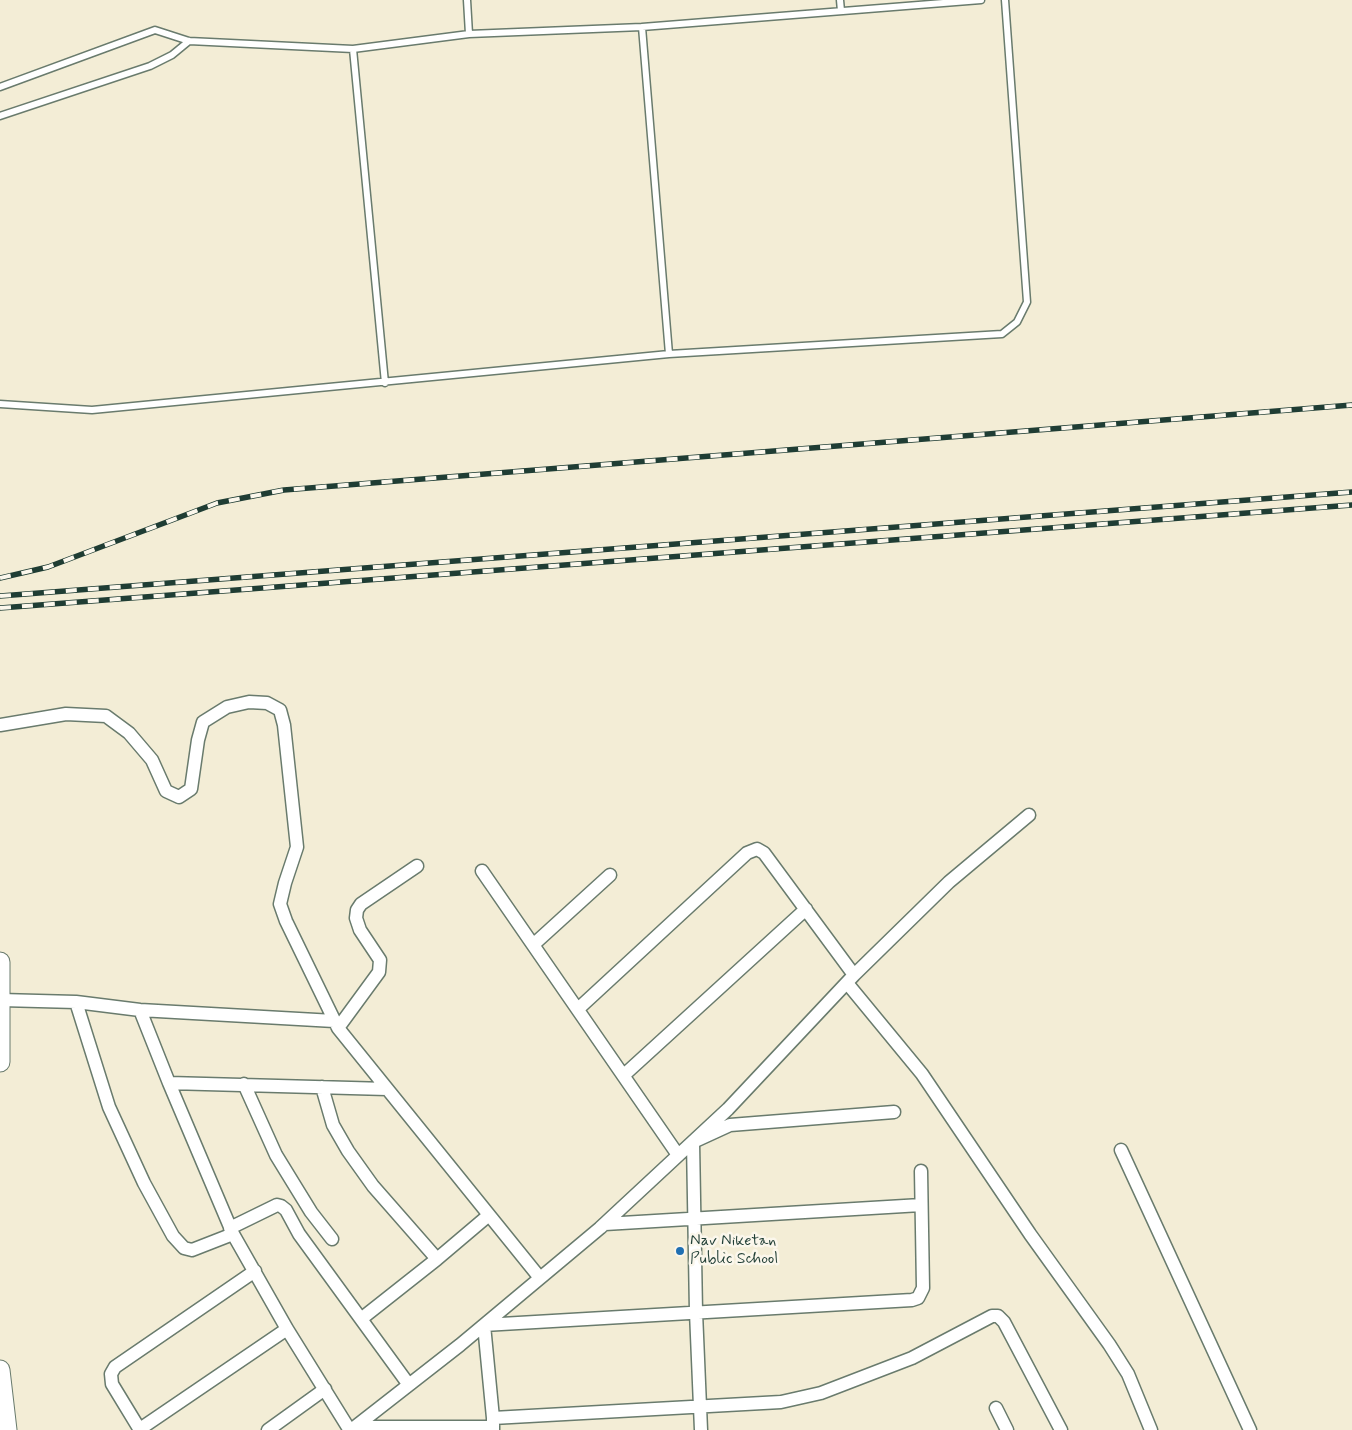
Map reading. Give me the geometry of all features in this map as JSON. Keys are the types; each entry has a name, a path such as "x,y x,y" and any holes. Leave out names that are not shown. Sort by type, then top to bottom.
{"main road":[{"path":"0,962 0,1062"},
{"path":"0,1370 7,1430"}],"street":[{"path":"0,724 66,714 106,716 129,733 152,760 166,792 179,797 191,789 198,740 203,722 227,707 249,702 268,703 280,710 284,725 298,847 285,883 280,904 286,921 336,1025 540,1278"},
{"path":"351,1429 409,1385 605,1224 728,1110 851,979 949,882 1029,814"},
{"path":"578,1009 747,853 757,849 764,853 806,910 851,979 922,1074 1030,1234 1109,1344 1128,1374 1151,1430"},
{"path":"336,1025 380,972 380,960 360,930 356,918 357,910 361,904 417,866"},
{"path":"482,871 678,1156"},
{"path":"534,945 610,875"},
{"path":"624,1075 806,910"},
{"path":"1,1000 76,1002 140,1010 336,1025"},
{"path":"76,1002 109,1107 144,1183 173,1236 184,1248 192,1250 232,1231 276,1205 281,1206 286,1210 299,1234 409,1385"},
{"path":"140,1010 232,1231 287,1329 351,1429"},
{"path":"169,1083 387,1089"},
{"path":"244,1084 276,1156 311,1212 332,1240"},
{"path":"322,1087 333,1125 348,1151 373,1186 437,1259"},
{"path":"693,1142 730,1125 894,1112"},
{"path":"693,1142 696,1312 701,1430"},
{"path":"1121,1150 1250,1430"},
{"path":"484,1324 912,1300 918,1298 923,1288 920,1171"},
{"path":"605,1224 920,1205"},
{"path":"361,1319 489,1215"},
{"path":"255,1271 115,1367 110,1374 112,1384 140,1430 287,1329"},
{"path":"351,1429 493,1425 701,1406 781,1402 821,1393 912,1358 992,1316 998,1316 1004,1322 1061,1430"},
{"path":"484,1324 493,1425"},
{"path":"268,1430 325,1389"},
{"path":"996,1408 1007,1430"}],"lane":[{"path":"467,0 469,34"},
{"path":"840,0 841,11"},
{"path":"0,87 155,30 190,41 353,49 469,34 642,27 981,0"},
{"path":"0,404 92,410 670,354 1002,334 1017,322 1027,302 1005,0"},
{"path":"642,27 670,354"},
{"path":"0,116 150,66 172,55 190,41"},
{"path":"353,49 385,383"}],"railway":[{"path":"0,578 48,567 217,503 284,490 1352,405"},
{"path":"0,596 1352,492"},
{"path":"0,608 1352,505"}],"place":[{"name":"Nav Niketan Public School","path":"680,1251"}]}
